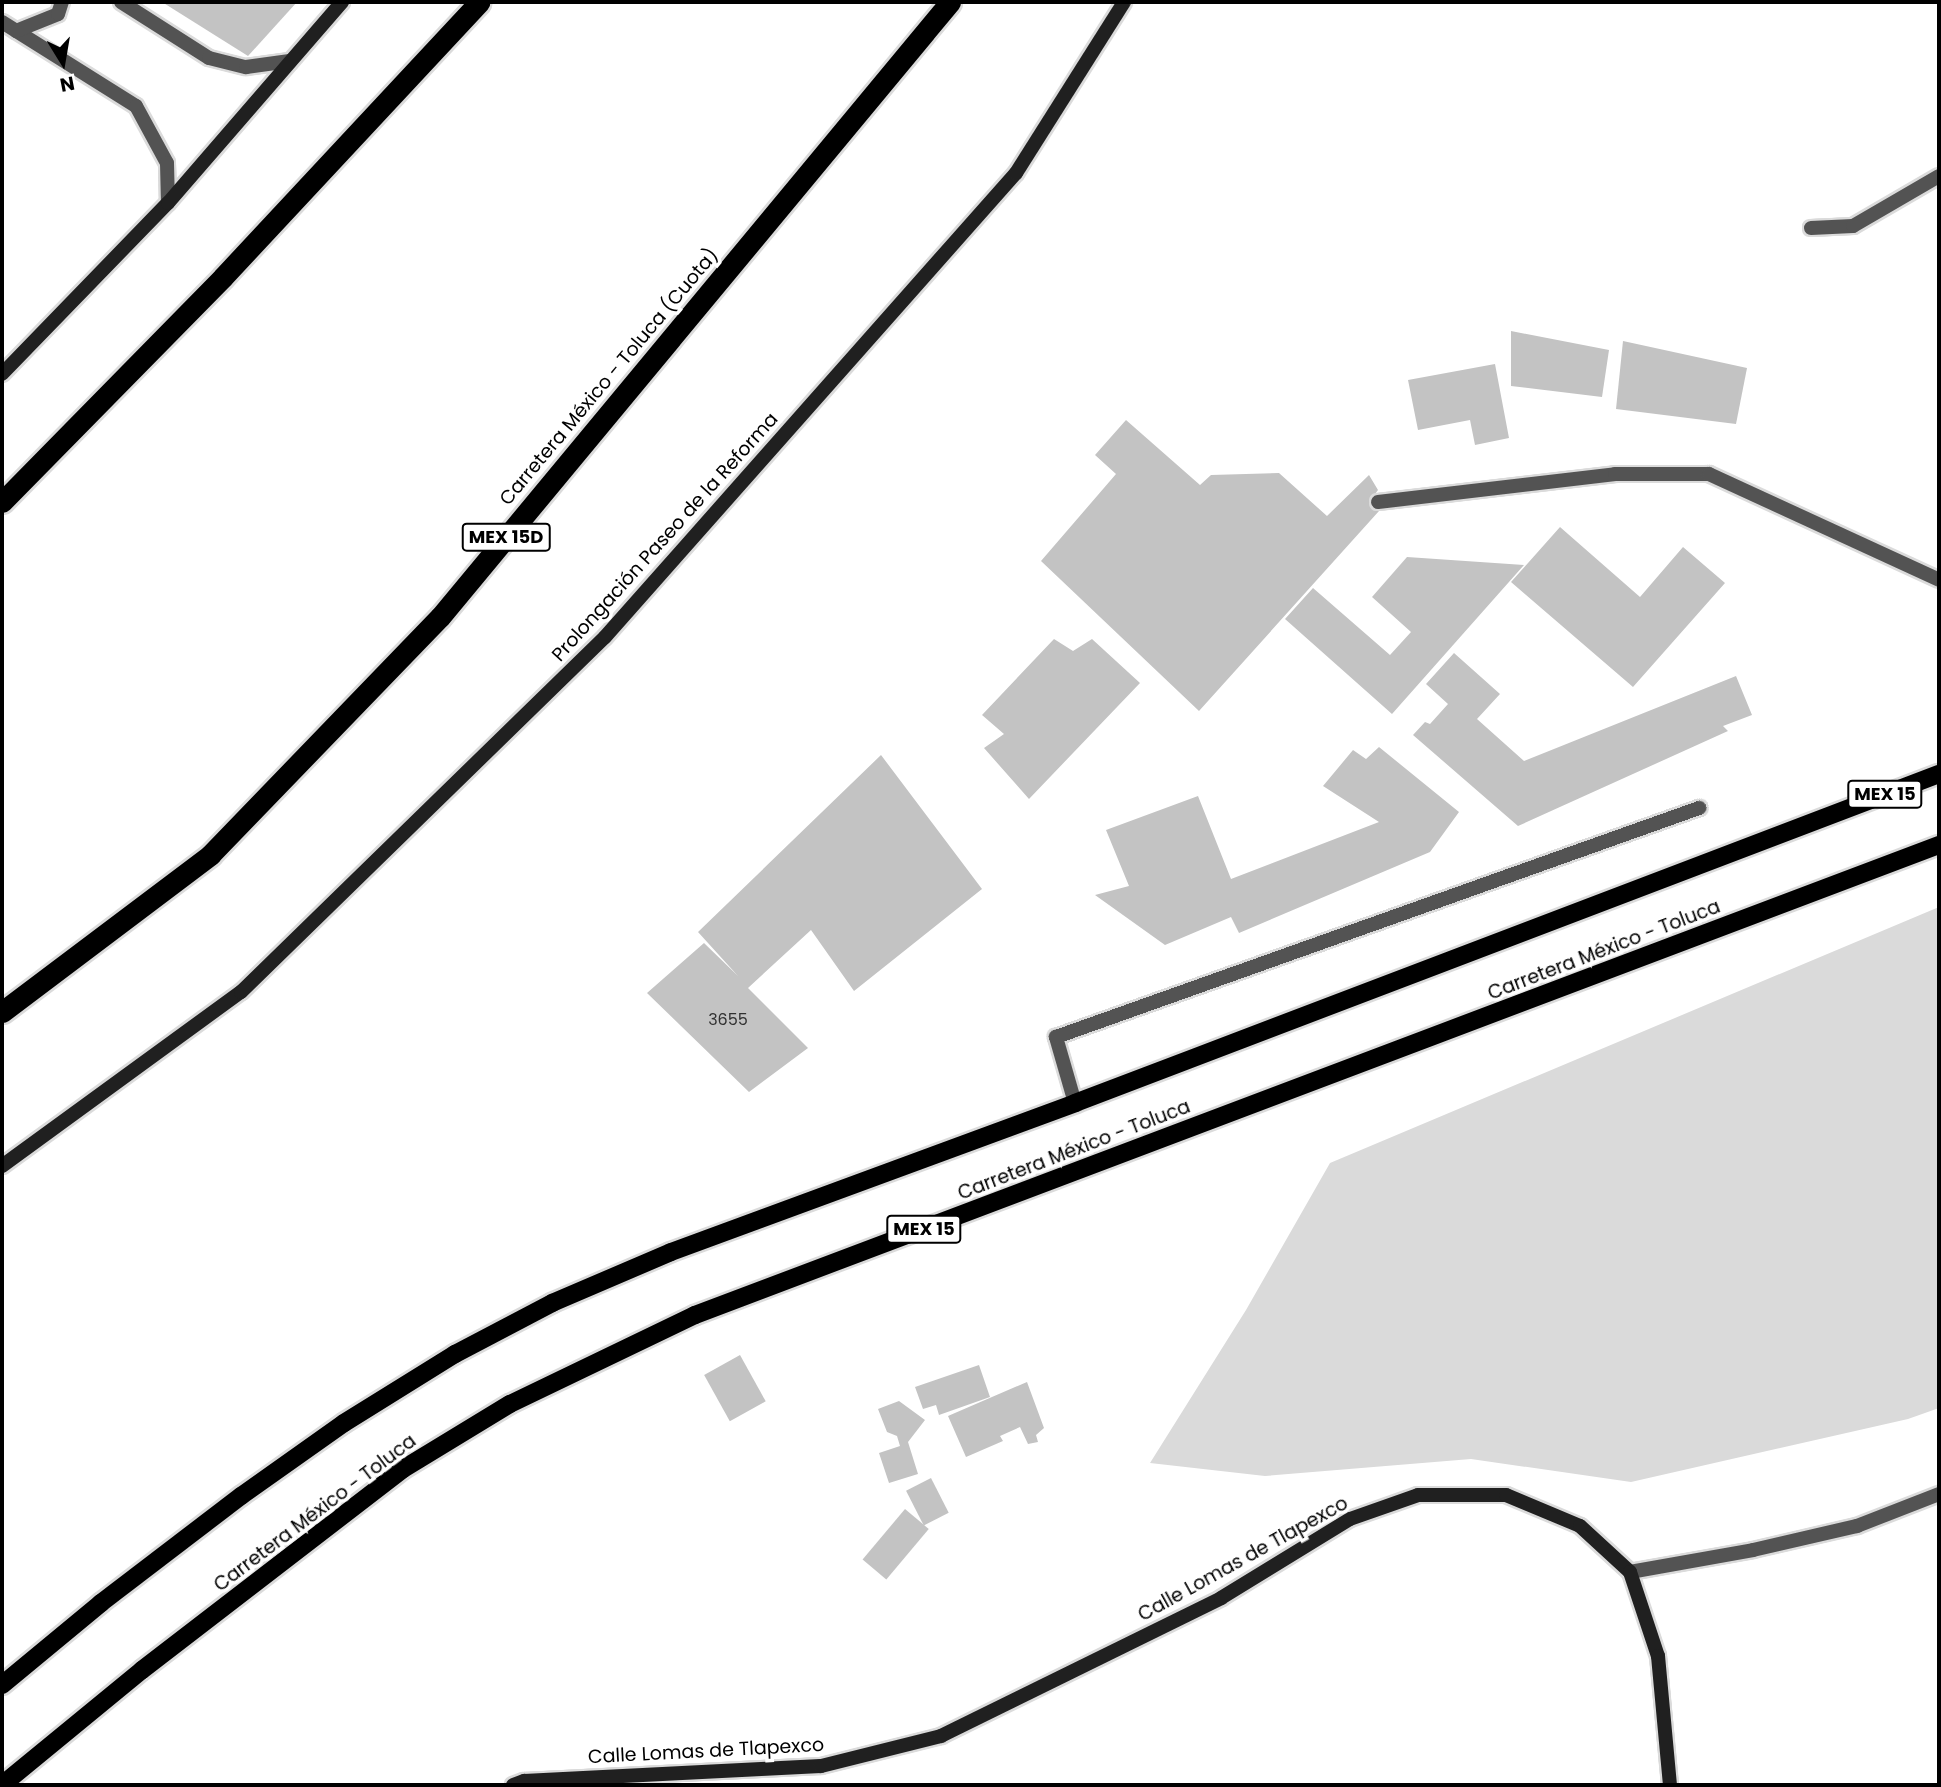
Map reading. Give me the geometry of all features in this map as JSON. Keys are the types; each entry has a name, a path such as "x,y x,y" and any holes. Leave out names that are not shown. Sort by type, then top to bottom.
{"highway":[{"path":"2,502 223,277 479,2"},
{"name":"Carretera México - Toluca (Cuota)","path":"2,1012 210,855 440,617 950,2"}],"main road":[{"path":"2,374 168,203 342,2"},
{"name":"Prolongación Paseo de la Reforma","path":"2,1166 241,992 605,637 1016,173 1124,2"},
{"name":"MEX 15","path":"2,1685 101,1604 241,1496 344,1423 455,1354 552,1303 671,1252 1075,1103 1939,774"},
{"name":"Carretera México - Toluca","path":"2,1785 152,1662 403,1469 510,1404 695,1315 1939,845"},
{"name":"Calle Lomas de Tlapexco","path":"513,1785 524,1781 821,1766 941,1735 1221,1598 1350,1519 1418,1495 1506,1495 1580,1527 1630,1572"},
{"path":"1630,1572 1658,1656 1670,1785"}],"street":[{"path":"16,31 58,14 62,2"},
{"path":"121,2 209,58 246,67 290,61"},
{"path":"2,22 136,107 167,163 168,203"},
{"path":"1811,228 1853,226 1939,176"},
{"path":"1378,502 1615,474 1709,474 1939,580"},
{"path":"1075,1103 1056,1037 1699,808"},
{"path":"1630,1572 1753,1550 1857,1526 1939,1494"}],"shaded area":[{"path":"1939,907 1939,1408 1908,1419 1631,1482 1471,1459 1265,1476 1150,1463 1246,1310 1330,1163"}],"building":[{"path":"162,2 297,2 248,56"},
{"path":"1511,331 1609,350 1602,397 1511,386"},
{"path":"1623,341 1747,368 1736,424 1616,409"},
{"path":"1495,364 1509,438 1475,445 1470,420 1418,430 1408,380"},
{"path":"1126,420 1200,485 1211,475 1279,473 1327,516 1369,475 1378,490 1369,502 1379,511 1199,711 1041,561 1116,474 1095,455"},
{"path":"1560,527 1640,597 1683,547 1725,583 1633,687 1511,582"},
{"path":"1407,557 1524,565 1392,714 1285,619 1313,588 1390,655 1411,632 1372,597"},
{"path":"1054,639 1073,651 1092,639 1140,683 1029,799 984,748 1004,734 982,715"},
{"path":"1454,653 1500,694 1477,719 1524,761 1736,676 1752,715 1723,726 1728,731 1518,826 1413,735 1425,722 1430,724 1448,704 1426,684"},
{"path":"1379,747 1459,812 1430,852 1239,933 1231,917 1165,945 1095,895 1129,886 1106,830 1198,796 1231,879 1379,822 1323,786 1353,750 1366,759"},
{"path":"881,755 982,889 854,991 811,930 748,988 808,1048 749,1092 647,993 704,943 738,976 698,932"},
{"path":"740,1355 766,1401 730,1421 704,1375"},
{"path":"979,1365 990,1397 939,1415 936,1405 923,1409 915,1387"},
{"path":"1027,1382 1044,1428 1036,1435 1038,1442 1028,1444 1020,1427 1000,1436 1003,1441 966,1457 948,1416"},
{"path":"899,1401 925,1420 908,1442 918,1474 889,1483 879,1453 900,1446 897,1436 887,1432 878,1409"},
{"path":"931,1478 949,1513 924,1525 906,1491"},
{"path":"905,1509 929,1529 886,1579 863,1560"}]}
